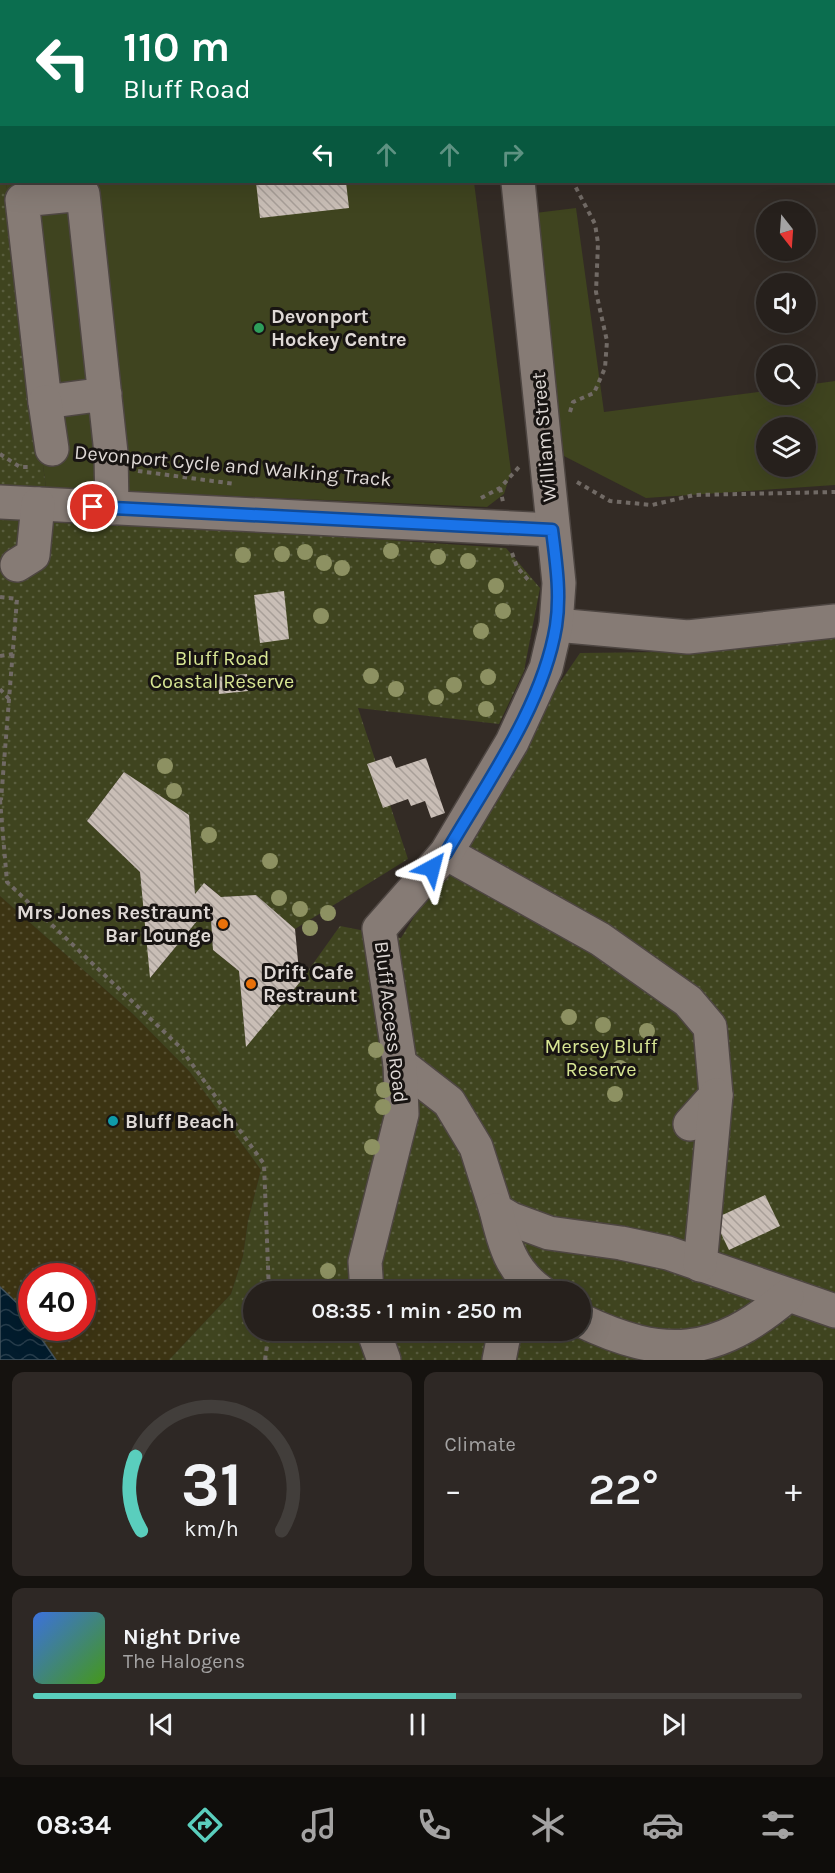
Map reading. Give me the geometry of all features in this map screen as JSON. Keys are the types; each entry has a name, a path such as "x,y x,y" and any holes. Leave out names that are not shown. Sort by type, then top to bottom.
{"street":[{"name":"William Street","path":"379,929 446,853 512,742 546,668 556,626 559,583 518,183"},
{"path":"45,458 45,402 22,200 83,194 112,469 112,508"},
{"path":"45,402 105,394"},
{"path":"0,502 552,530"},
{"path":"17,565 33,555 38,504"},
{"path":"556,626 688,637 835,621"},
{"path":"446,853 600,939 688,1001 710,1027 716,1095 700,1265"},
{"name":"Bluff Access Road","path":"367,1281 365,1262 402,1114 400,1064 379,929"},
{"path":"400,1064 449,1102 476,1147 506,1248 509,1281"},
{"path":"690,1124 716,1095"},
{"path":"496,1210 511,1219 549,1233 621,1243 668,1253 835,1311"},
{"path":"506,1248 526,1281"},
{"path":"591,1326 624,1346 652,1354 679,1355 704,1351 729,1340 755,1323 787,1296"},
{"path":"377,1341 384,1360"},
{"path":"499,1360 503,1341"}],"path":[{"path":"570,413 573,402 594,393 605,368 607,341 596,292 598,243 595,224 574,183"},
{"path":"0,454 20,467 45,458"},
{"path":"480,498 500,488 520,466 548,465 567,466 573,478 589,491 610,501 652,505 694,495 835,492"},
{"name":"Devonport Cycle and Walking Track","path":"112,469 154,471 246,486"},
{"path":"500,488 509,528 511,550 518,567 532,586"},
{"path":"0,597 17,598 1,800 7,882 179,1046 264,1164 269,1281"},
{"path":"0,656 13,654"},
{"path":"0,688 9,700"},
{"path":"265,1360 268,1341"}],"green space":[{"path":"0,183 6,183 46,488 0,488"},
{"name":"Devonport Hockey Centre","path":"6,183 474,183 511,472 504,494 487,507 46,488"},
{"path":"576,208 604,412 756,392 756,405 816,405 816,384 835,381 835,485 646,498 560,454 535,213"},
{"name":"Mersey Bluff Reserve","path":"0,514 506,548 540,588 524,671 499,724 358,708 408,859 295,929 256,895 221,897 205,883 195,894 189,815 124,772 87,821 140,872 151,977 197,921 211,920 213,950 239,971 246,1046 300,982 340,926 401,938 539,713 580,653 664,652 835,631 835,1360 169,1360 231,1294 243,1256 248,1221 261,1170 190,1072 133,1014 0,896"}],"sand":[{"name":"Bluff Beach","path":"0,896 133,1014 190,1072 261,1170 248,1221 243,1256 231,1294 169,1360 56,1360 43,1341 96,1341 96,1263 18,1263 18,1304 0,1287"}],"water":[{"path":"0,1287 18,1304 18,1341 43,1341 56,1360 0,1360"}],"building":[{"path":"256,183 346,183 349,208 260,218"},
{"path":"284,591 289,639 260,643 254,595"},
{"path":"247,674 248,691 219,694 217,677"},
{"path":"391,756 396,768 426,758 445,813 431,818 425,801 411,806 408,799 383,808 367,764"},
{"path":"124,772 189,815 195,894 204,883 221,897 256,895 295,929 300,982 246,1047 239,971 213,950 211,920 197,921 150,978 140,872 87,821"},
{"path":"765,1195 780,1226 729,1250 714,1219"}],"place":[{"name":"Devonport Hockey Centre","path":"259,328"},
{"name":"Mrs Jones Restraunt Bar Lounge","path":"223,924"},
{"name":"Drift Cafe Restraunt","path":"251,984"},
{"name":"Bluff Beach","path":"113,1121"}],"route":[{"path":"93,507 552,530 559,583 556,626 546,668 512,742 446,853 432,868"}],"park label":[{"name":"Bluff Road Coastal Reserve","path":"222,670"}]}
